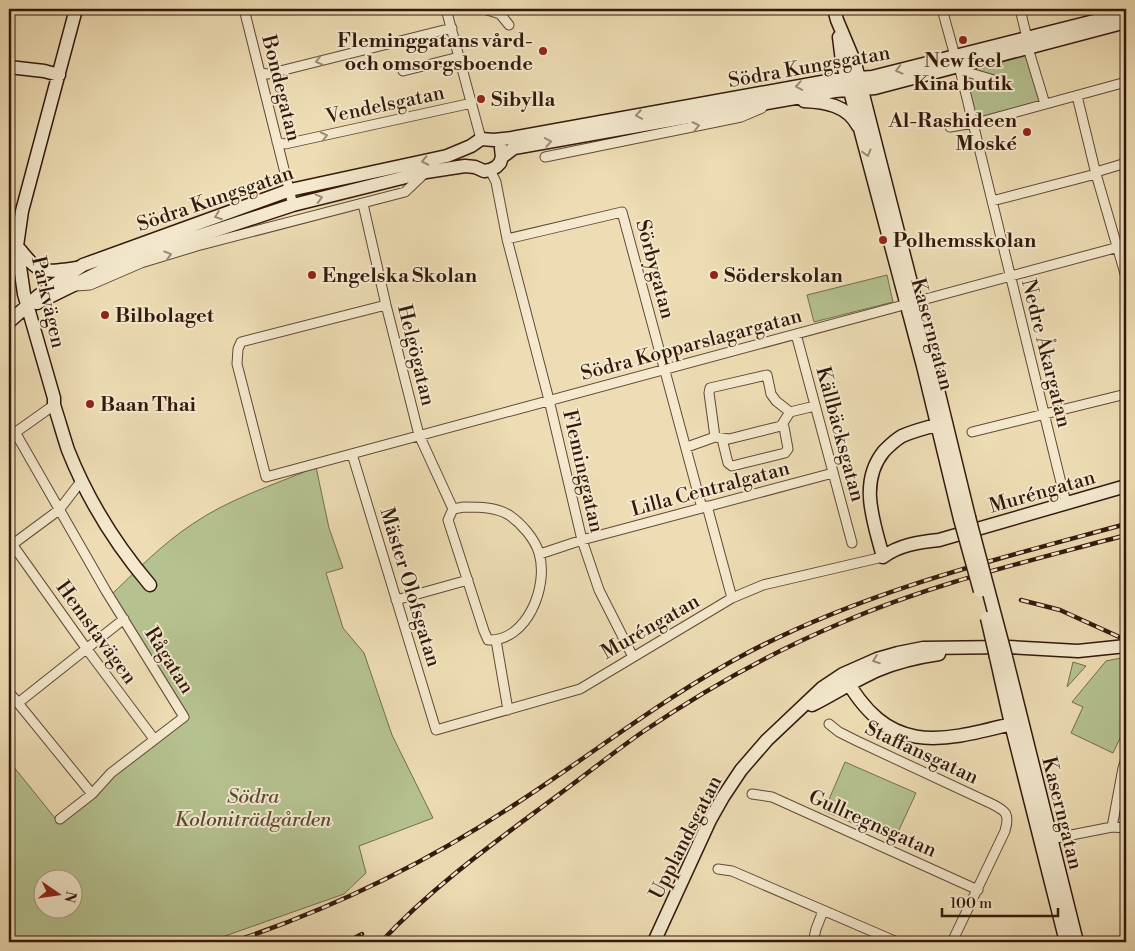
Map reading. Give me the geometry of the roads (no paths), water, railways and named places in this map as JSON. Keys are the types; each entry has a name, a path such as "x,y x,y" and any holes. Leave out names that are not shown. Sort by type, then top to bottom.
{"main road":[{"name":"Parkvägen","path":"76,9 22,211 17,246 24,294 68,450 96,508 150,585"},
{"name":"Södra Kungsgatan","path":"28,305 78,268 290,190 447,156 482,142 833,80 874,88 1126,13"},
{"name":"Kaserngatan","path":"835,15 855,63 854,84 862,133 910,303"},
{"name":"Södra Kungsgatan","path":"28,305 41,303 68,287 120,262 293,205 426,172 465,166 475,167 484,171 490,170 498,165 502,156 514,148 777,101 854,84 872,77 955,56 1126,22"},
{"path":"9,67 44,71 59,75"},
{"name":"Kaserngatan","path":"854,84 1001,657 1045,841 1066,942"},
{"path":"777,101 817,102 837,106 853,118 862,133"},
{"path":"475,167 470,159 469,152 482,142 500,147 502,156"},
{"path":"17,246 29,261 40,270 56,271 78,268"},
{"path":"9,322 28,305"},
{"path":"882,557 870,504 870,482 876,463 886,449 900,437 941,423"},
{"name":"Muréngatan","path":"882,557 897,548 939,540 1126,486"},
{"name":"Upplandsgatan","path":"654,942 710,820 741,770 766,740 798,711 877,659 912,650 939,647 1078,650 1126,646"},
{"path":"846,679 865,709 872,716 887,726 912,736 929,739 947,738 1016,723"},
{"name":"Kaserngatan","path":"1045,841 1077,942"}],"street":[{"name":"Bondegatan","path":"244,9 293,205"},
{"path":"446,9 482,142"},
{"path":"484,9 500,14 510,25"},
{"path":"942,9 955,56"},
{"path":"1020,9 1045,104"},
{"path":"260,73 268,74 452,28"},
{"path":"403,71 459,57"},
{"name":"Nedre Åkargatan","path":"1004,83 960,70 1066,503"},
{"path":"950,126 973,124 1126,82"},
{"path":"1077,96 1116,247 1126,277"},
{"name":"Södra Kungsgatan","path":"546,158 741,117 777,101"},
{"name":"Vendelsgatan","path":"277,142 285,144 472,103"},
{"path":"992,201 1126,163"},
{"name":"Fleminggatan","path":"490,170 496,182 507,239 549,400 582,540 599,590 633,657"},
{"name":"Södra Kungsgatan","path":"68,287 90,285 141,263 197,246 405,192 426,172"},
{"name":"Helgögatan","path":"363,204 419,436 453,510"},
{"name":"Sörbygatan","path":"507,239 622,212 664,370 732,598"},
{"name":"Södra Kopparslagargatan","path":"386,305 241,342 236,364 266,477 1126,245"},
{"name":"Källbäcksgatan","path":"796,334 852,543"},
{"path":"781,426 784,428 788,443 788,449 785,453 732,466 728,463 718,438 709,393 710,388 767,375 776,401 790,412"},
{"path":"972,432 1126,394"},
{"path":"12,434 54,405"},
{"path":"687,448 718,438 730,439 781,426 790,412 815,406"},
{"name":"Rågatan","path":"12,434 184,716 111,773 92,794 60,819"},
{"name":"Mäster Olofsgatan","path":"352,454 436,730"},
{"name":"Lilla Centralgatan","path":"540,554 582,540 833,473"},
{"path":"11,546 59,510 82,480"},
{"path":"464,507 485,507 508,515 525,530 540,554 542,569 539,594 530,613 510,635 496,640 488,640 448,520 453,510 464,507"},
{"name":"Hemstavägen","path":"11,546 154,739"},
{"name":"Muréngatan","path":"436,730 580,689 732,598 763,585 882,557"},
{"path":"396,600 468,580"},
{"path":"18,703 124,620"},
{"path":"496,640 508,710"},
{"path":"9,692 92,794"},
{"name":"Staffansgatan","path":"829,724 839,732 1003,810 1007,815 1008,821 978,890"},
{"path":"1112,827 1126,759"},
{"name":"Gullregnsgatan","path":"752,794 772,797 978,890"},
{"path":"1045,841 1112,827 1126,828"},
{"path":"718,869 732,871 897,942"},
{"path":"952,942 978,890"},
{"path":"813,942 823,911"}],"railway":[{"path":"232,942 306,915 378,883 447,846 543,786 688,687 749,652 794,630 887,593 1029,550 1126,524"},
{"path":"381,942 441,885 620,748 691,700 740,672 815,634 911,596 946,584 1126,535"},
{"path":"1021,600 1060,610 1126,640"},
{"path":"347,942 362,934"}],"place":[{"name":"New feel Kina butik","path":"963,40"},
{"name":"Fleminggatans vård- och omsorgsboende","path":"543,51"},
{"name":"Sibylla","path":"481,99"},
{"name":"Al-Rashideen Moské","path":"1027,132"},
{"name":"Polhemsskolan","path":"883,240"},
{"name":"Engelska Skolan","path":"312,275"},
{"name":"Söderskolan","path":"714,275"},
{"name":"Bilbolaget","path":"105,315"},
{"name":"Baan Thai","path":"90,404"}],"park label":[{"name":"Södra Koloniträdgården","path":"253,808"}]}
